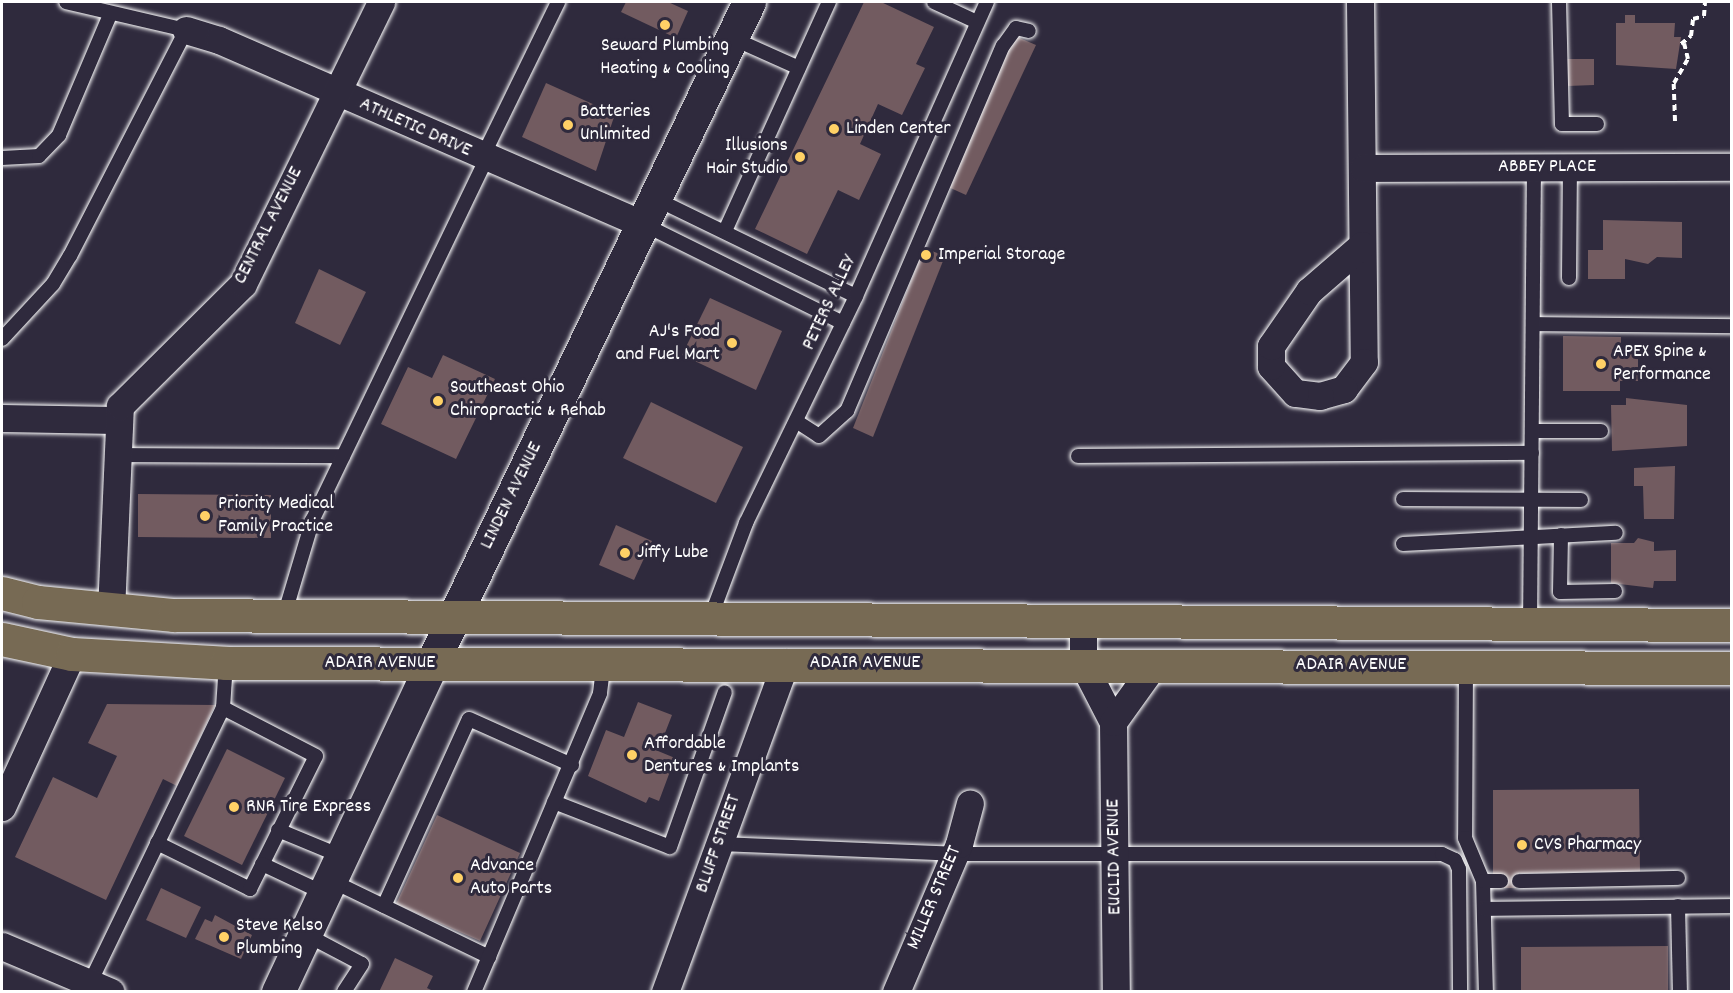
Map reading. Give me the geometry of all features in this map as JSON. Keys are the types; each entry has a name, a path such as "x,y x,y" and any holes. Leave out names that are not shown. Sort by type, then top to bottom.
{"main road":[{"name":"LINDEN AVENUE","path":"278,992 452,619 650,212 749,2"},
{"name":"ADAIR AVENUE","path":"2,593 111,611 284,616 709,621 1083,620 1530,626 1731,625"},
{"name":"ADAIR AVENUE","path":"2,639 72,654 226,663 605,661 1731,668"}],"street":[{"name":"CENTRAL AVENUE","path":"115,420 120,406 243,284 381,2"},
{"path":"1360,2 1364,362 1357,378 1344,389 1320,396 1295,393 1271,366 1271,346 1309,291 1362,245"},
{"name":"ATHLETIC DRIVE","path":"186,30 484,158 650,212"},
{"name":"ABBEY PLACE","path":"1363,168 1731,167"},
{"path":"2,418 115,420 111,611"},
{"name":"EUCLID AVENUE","path":"1083,620 1083,664 1113,722 1116,992"},
{"path":"2,807 72,654"},
{"name":"BLUFF STREET","path":"665,992 786,662"},
{"path":"1113,722 1154,664"},
{"name":"MILLER STREET","path":"896,992 954,854 970,803"},
{"path":"2,946 95,990"}],"lane":[{"path":"2,339 53,284 70,256 186,30 110,15 66,2"},
{"path":"284,616 313,519 558,2"},
{"path":"725,231 829,2"},
{"path":"934,2 977,22"},
{"name":"PETERS ALLEY","path":"709,621 746,523 856,296 987,2"},
{"path":"1560,2 1562,124 1597,124"},
{"path":"2,158 39,156 59,135 110,15"},
{"path":"796,421 819,436 847,411 1003,46 1016,28 1029,31"},
{"path":"732,38 799,68"},
{"path":"1530,626 1534,167"},
{"path":"1569,278 1570,167"},
{"path":"650,212 725,231 856,296"},
{"path":"650,212 843,323"},
{"path":"1533,324 1731,326"},
{"path":"1532,431 1601,431"},
{"path":"1078,456 1532,453"},
{"path":"115,455 343,456"},
{"path":"1403,499 1581,500"},
{"path":"1403,544 1616,533"},
{"path":"1561,535 1560,592 1615,591"},
{"path":"474,992 554,802 572,765 600,693 605,661"},
{"path":"95,990 157,843 223,708 226,663"},
{"path":"1466,666 1465,838 1483,881 1486,992"},
{"path":"554,802 670,848 725,692"},
{"path":"157,843 250,889 316,756 223,708"},
{"path":"384,906 470,719 572,765"},
{"path":"278,830 332,876 384,906 489,957"},
{"path":"720,844 954,854 1442,854 1455,860 1459,869 1460,992"},
{"path":"262,864 332,876"},
{"path":"1519,881 1678,879"},
{"path":"1483,881 1501,881"},
{"path":"1678,906 1680,992"},
{"path":"1484,909 1731,906"},
{"path":"305,934 362,964 344,992"}],"path":[{"path":"1675,122 1674,83 1688,59 1682,43 1691,36 1693,19 1704,16 1705,2"}],"building":[{"name":"Seward Plumbing Heating & Cooling","path":"626,2 668,2 688,11 676,38 621,12"},
{"name":"Linden Center","path":"864,2 881,2 934,27 916,64 925,68 902,115 878,104 860,144 881,154 859,200 838,190 807,254 755,229"},
{"path":"1625,15 1635,15 1635,23 1675,23 1674,37 1681,37 1676,69 1616,65 1616,23 1625,23"},
{"path":"1015,36 1036,45 966,195 946,186"},
{"path":"1567,59 1594,59 1594,85 1568,86"},
{"name":"Batteries Unlimited","path":"546,83 615,114 596,171 522,137"},
{"path":"1603,220 1682,222 1682,258 1657,257 1648,264 1625,259 1625,279 1588,279 1588,250 1603,250"},
{"path":"924,248 945,256 873,437 853,428"},
{"path":"319,269 366,292 340,345 295,323"},
{"name":"AJ's Food and Fuel Mart","path":"710,298 782,331 756,390 682,355"},
{"name":"APEX Spine & Performance","path":"1563,336 1621,337 1621,348 1638,348 1638,381 1620,381 1620,391 1563,391"},
{"name":"Southeast Ohio Chiropractic & Rehab","path":"443,355 495,379 456,459 381,424 408,367 432,378"},
{"path":"1626,398 1687,405 1687,446 1612,451 1611,405 1626,405"},
{"path":"651,402 743,447 716,503 623,458"},
{"path":"1675,466 1674,519 1644,519 1643,486 1634,486 1634,468"},
{"name":"Priority Medical Family Practice","path":"138,494 271,495 271,538 138,537"},
{"name":"Jiffy Lube","path":"616,525 652,541 634,580 599,565"},
{"path":"1638,538 1654,542 1654,551 1676,550 1676,581 1654,581 1653,588 1611,583 1611,543 1634,543"},
{"name":"Affordable Dentures & Implants","path":"638,702 672,715 658,751 675,758 659,801 649,797 646,803 588,776 606,730 624,737"},
{"path":"107,704 215,705 177,786 163,779 106,900 15,857 53,777 97,798 117,756 88,743"},
{"name":"RNR Tire Express","path":"227,749 285,778 242,865 184,836"},
{"name":"CVS Pharmacy","path":"1639,789 1640,872 1519,873 1519,888 1501,888 1501,874 1493,874 1493,790"},
{"name":"Advance Auto Parts","path":"437,815 520,853 480,941 396,904"},
{"path":"161,888 201,907 186,938 146,920"},
{"name":"Steve Kelso Plumbing","path":"215,915 252,935 241,959 195,939 205,919 212,922"},
{"path":"1668,946 1668,992 1521,992 1521,947"},
{"path":"395,958 433,976 427,988 435,992 379,992"}],"place":[{"name":"Seward Plumbing Heating & Cooling","path":"665,25"},
{"name":"Batteries Unlimited","path":"568,125"},
{"name":"Linden Center","path":"834,129"},
{"name":"Illusions Hair Studio","path":"800,157"},
{"name":"Imperial Storage","path":"926,255"},
{"name":"AJ's Food and Fuel Mart","path":"732,343"},
{"name":"APEX Spine & Performance","path":"1601,364"},
{"name":"Southeast Ohio Chiropractic & Rehab","path":"438,401"},
{"name":"Priority Medical Family Practice","path":"205,516"},
{"name":"Jiffy Lube","path":"625,553"},
{"name":"Affordable Dentures & Implants","path":"632,755"},
{"name":"RNR Tire Express","path":"234,807"},
{"name":"CVS Pharmacy","path":"1522,845"},
{"name":"Advance Auto Parts","path":"458,878"},
{"name":"Steve Kelso Plumbing","path":"224,937"}]}
